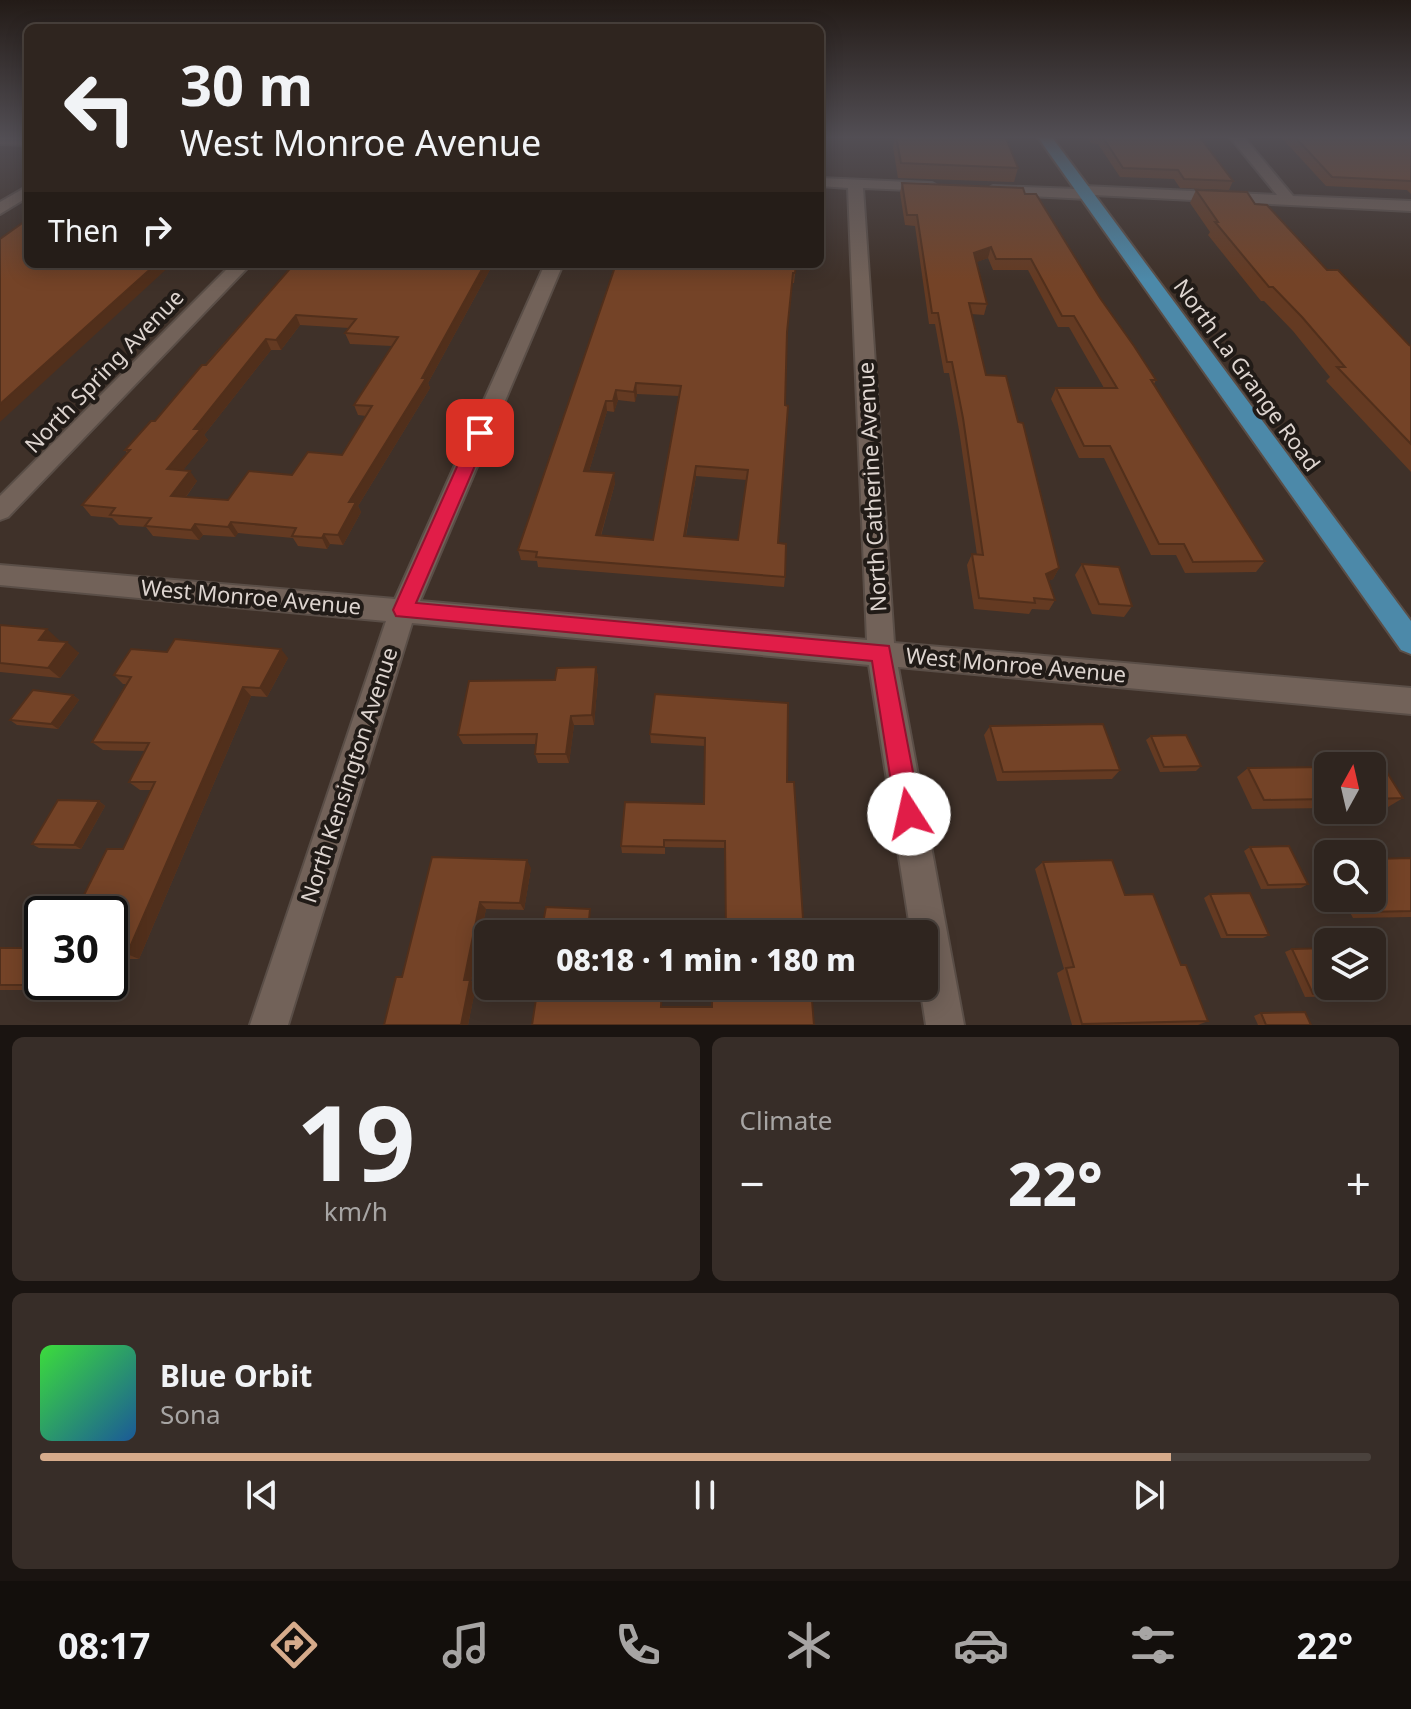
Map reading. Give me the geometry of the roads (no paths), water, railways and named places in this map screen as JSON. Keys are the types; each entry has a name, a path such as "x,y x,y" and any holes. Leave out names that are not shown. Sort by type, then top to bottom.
{"main road":[{"name":"North La Grange Road","path":"1079,184 1411,642"}],"street":[{"name":"North Catherine Avenue","path":"855,184 881,652 945,1025"},
{"path":"871,184 948,188"},
{"path":"1276,184 1289,200"},
{"path":"979,189 1411,206"},
{"path":"0,209 24,193"},
{"name":"North Spring Avenue","path":"0,511 238,268"},
{"name":"North Kensington Avenue","path":"269,1025 403,610 552,268"},
{"name":"West Monroe Avenue","path":"0,575 1411,701"}]}
